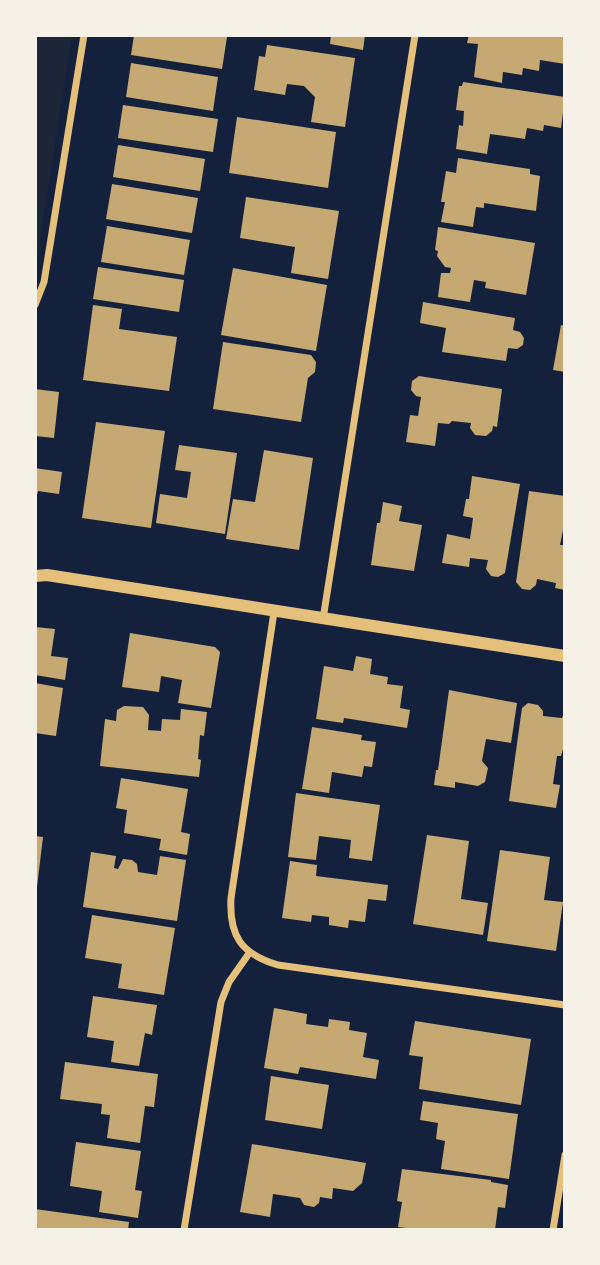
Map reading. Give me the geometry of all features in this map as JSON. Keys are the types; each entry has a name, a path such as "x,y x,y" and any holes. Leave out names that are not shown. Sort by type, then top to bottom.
{"street":[{"path":"35,305 44,282 84,35"},
{"path":"323,619 415,35"},
{"path":"39,574 565,656"},
{"path":"274,612 231,898 231,927 242,946 278,965 565,1005"},
{"path":"184,1230 221,1002 229,982 250,952"},
{"path":"554,1230 565,1155"}],"shaded area":[{"path":"35,35 72,35 35,274"}],"building":[{"path":"134,35 227,37 222,69 131,55"},
{"path":"331,35 365,35 363,50 330,44"},
{"path":"469,35 565,35 565,64 540,60 539,71 523,68 522,75 503,72 502,83 474,77 478,44 467,43"},
{"path":"267,45 355,58 345,127 311,122 315,97 304,86 287,84 285,95 254,90 259,56 265,57"},
{"path":"131,63 218,77 213,111 126,97"},
{"path":"463,82 565,97 561,128 544,125 543,131 527,128 525,139 490,134 487,154 456,149 459,125 463,126 464,111 456,110 459,86 462,86"},
{"path":"123,105 218,119 213,152 118,138"},
{"path":"237,117 336,132 328,188 229,173"},
{"path":"118,145 205,159 200,191 113,177"},
{"path":"458,158 530,169 530,174 540,176 536,211 484,203 484,208 476,207 473,227 441,222 446,171 456,173"},
{"path":"112,184 198,198 192,233 106,219"},
{"path":"246,197 339,211 328,279 291,273 295,247 240,238"},
{"path":"107,226 190,240 184,275 101,262"},
{"path":"438,227 535,243 526,295 485,288 486,282 474,280 470,302 438,297 441,273 450,273 451,268 445,267 435,250"},
{"path":"98,267 184,280 179,312 93,299"},
{"path":"233,268 327,285 316,351 221,335"},
{"path":"423,302 515,318 513,330 520,332 524,338 523,345 517,349 508,348 506,361 442,352 446,328 420,323"},
{"path":"93,305 122,309 119,329 177,337 169,391 83,380"},
{"path":"561,325 565,326 565,372 553,370"},
{"path":"223,342 311,355 316,362 315,372 308,378 301,422 213,409"},
{"path":"419,376 502,389 497,427 493,426 486,436 475,435 470,428 471,423 438,423 435,446 406,442 410,415 418,416 421,397 411,390 412,381"},
{"path":"35,389 59,392 54,438 35,436"},
{"path":"96,422 165,431 151,528 82,518"},
{"path":"179,445 237,453 225,534 156,523 160,494 187,498 191,472 175,470"},
{"path":"264,450 313,458 299,550 226,539 233,499 255,502"},
{"path":"35,468 62,472 59,494 38,491 35,503"},
{"path":"472,476 520,484 505,573 498,577 491,576 486,569 488,560 470,558 469,567 442,563 447,534 470,539 473,518 463,516 466,499 469,499"},
{"path":"529,491 565,496 565,520 560,545 565,545 565,590 555,588 556,583 537,579 536,585 530,590 522,589 516,582"},
{"path":"383,502 402,506 399,521 422,525 414,571 371,565"},
{"path":"35,627 55,629 51,656 68,658 65,680 35,675"},
{"path":"130,633 215,647 220,652 211,708 178,703 182,680 161,676 159,692 122,687"},
{"path":"356,656 372,659 370,674 388,677 387,684 403,686 400,708 410,710 407,728 344,718 343,723 316,719 324,666 353,671"},
{"path":"35,683 63,688 56,736 35,733"},
{"path":"449,690 517,703 511,743 486,739 482,761 488,768 485,782 478,786 455,782 455,788 434,785"},
{"path":"528,703 538,705 543,716 562,718 565,710 565,742 561,756 557,756 553,784 560,785 556,808 509,801 522,708"},
{"path":"124,706 143,707 149,715 148,730 161,731 162,719 180,720 181,709 207,712 204,736 200,735 199,777 100,766 105,719 116,721 117,710"},
{"path":"312,727 362,735 361,740 376,742 372,767 364,766 362,777 332,772 329,793 302,789"},
{"path":"121,778 188,789 181,832 190,834 187,855 159,850 161,839 124,833 127,810 116,808"},
{"path":"296,793 380,805 372,861 349,858 351,840 319,836 316,860 288,857"},
{"path":"427,835 469,841 461,899 488,903 483,935 413,924"},
{"path":"35,836 43,837 37,887 35,887"},
{"path":"500,850 550,857 544,900 563,902 556,951 487,941"},
{"path":"91,852 116,856 114,868 118,869 123,859 132,860 137,864 138,872 157,875 160,856 186,860 177,921 83,907"},
{"path":"290,861 317,865 316,876 388,885 386,901 368,899 365,922 349,920 348,928 329,925 329,917 312,915 311,922 282,918"},
{"path":"92,915 175,928 164,995 118,988 122,964 85,958"},
{"path":"93,996 157,1005 152,1035 145,1033 139,1066 111,1062 114,1041 87,1037"},
{"path":"274,1008 307,1014 306,1024 328,1027 329,1019 350,1022 349,1030 367,1033 363,1057 379,1060 376,1079 300,1067 298,1074 264,1068"},
{"path":"415,1021 531,1039 521,1105 419,1089 423,1057 409,1055"},
{"path":"65,1062 158,1074 154,1107 145,1106 140,1143 107,1138 110,1115 101,1114 102,1104 60,1099"},
{"path":"271,1076 329,1085 322,1129 265,1120"},
{"path":"423,1101 518,1114 509,1179 441,1169 445,1141 436,1139 438,1123 420,1120"},
{"path":"76,1142 141,1151 135,1190 142,1191 138,1218 99,1212 102,1191 70,1186"},
{"path":"252,1144 366,1163 362,1183 353,1191 333,1188 332,1199 320,1197 319,1203 314,1207 304,1205 300,1198 273,1194 270,1217 240,1212"},
{"path":"402,1169 491,1180 508,1185 505,1208 498,1207 495,1230 422,1230 398,1227 402,1202 397,1201"},
{"path":"35,1209 129,1222 128,1230 35,1230"}]}
